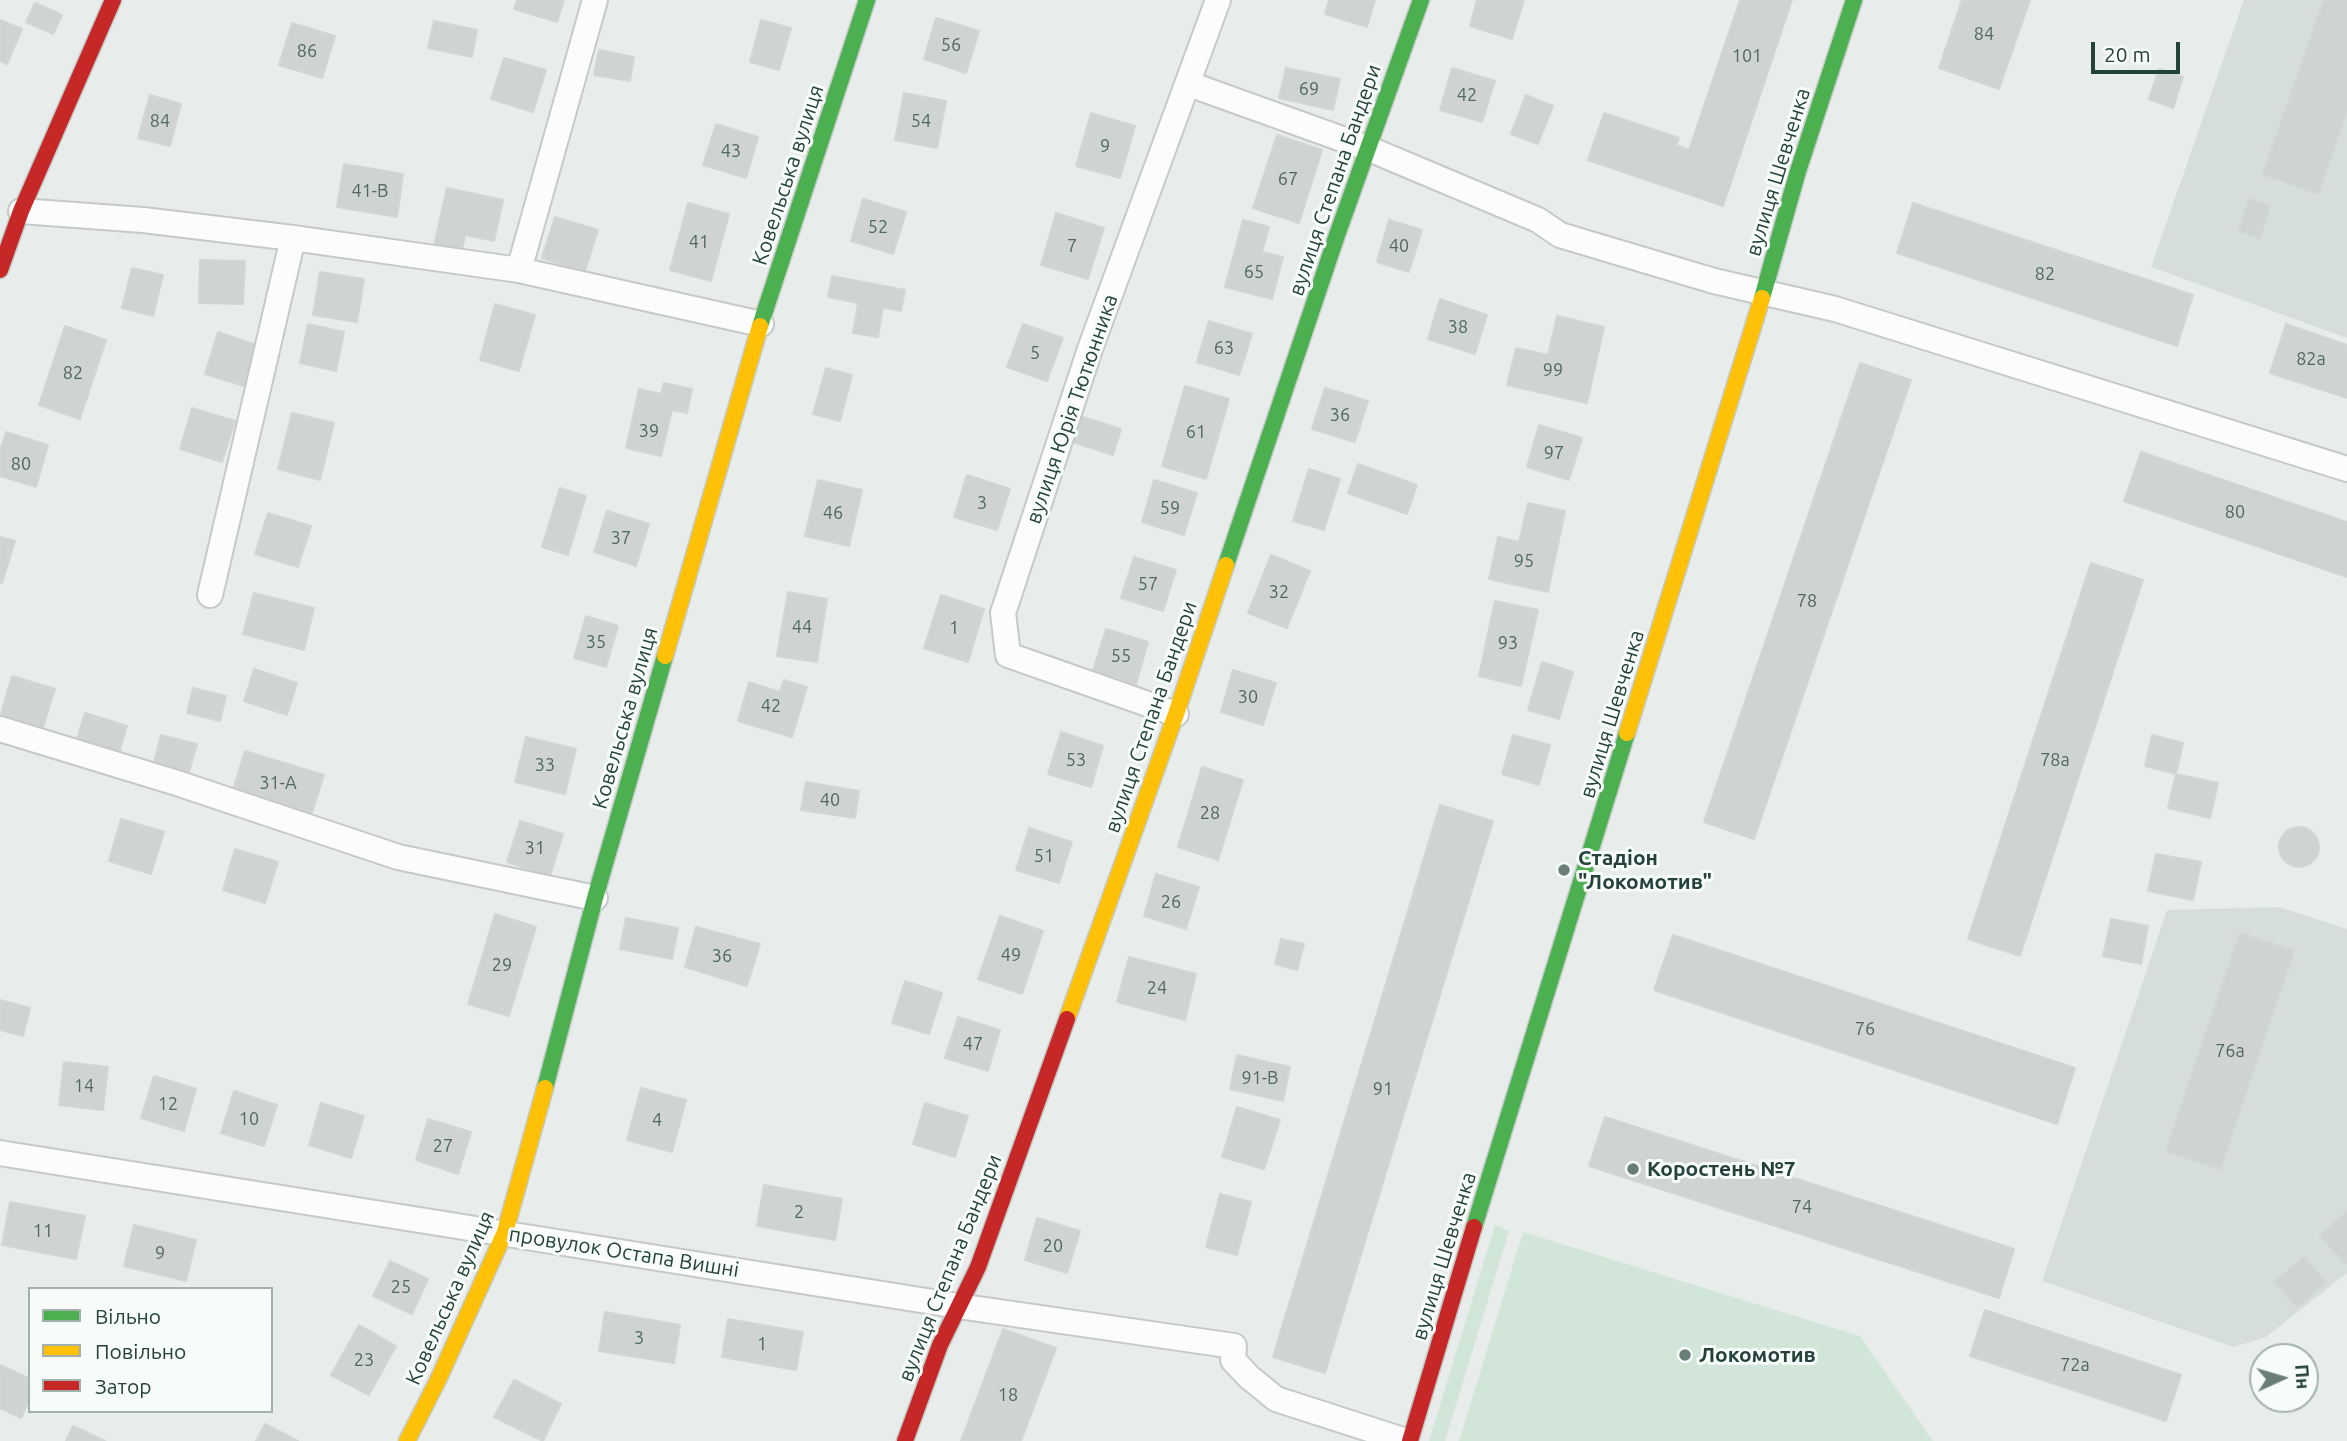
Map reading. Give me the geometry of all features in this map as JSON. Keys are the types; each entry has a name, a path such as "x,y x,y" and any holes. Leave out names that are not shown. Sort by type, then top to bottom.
{"street":[{"path":"0,270 21,211 113,0"},
{"path":"519,270 595,0"},
{"name":"Ковельська вулиця","path":"407,1441 438,1380 505,1232 563,1025 595,898 761,324 867,0"},
{"name":"вулиця Юрія Тютюнника","path":"1176,713 1008,654 1003,613 1090,349 1218,0"},
{"name":"вулиця Степана Бандери","path":"905,1441 940,1345 978,1267 1176,713 1367,148 1421,0"},
{"name":"вулиця Шевченка","path":"1408,1441 1765,292 1798,172 1854,0"},
{"path":"1189,84 1367,148 1538,220 1560,235 1714,281 1835,309 2347,468"},
{"path":"21,211 143,220 519,270 761,324"},
{"path":"210,595 293,238"},
{"path":"0,729 177,783 398,857 595,898"},
{"name":"провулок Остапа Вишні","path":"0,1153 958,1306 1234,1346 1233,1360 1276,1399 1408,1441"}],"shaded area":[{"path":"2244,0 2347,0 2347,338 2151,267"},
{"path":"2279,907 2347,929 2347,1273 2266,1337 2234,1347 2042,1281 2167,910"}],"green space":[{"path":"1495,1225 1509,1231 1445,1441 1429,1441"},
{"path":"1523,1232 1860,1336 1933,1441 1459,1441"}],"building":[{"path":"517,0 564,0 557,22 514,9"},
{"path":"1329,0 1375,0 1367,27 1325,14"},
{"path":"1477,0 1524,0 1512,39 1470,26"},
{"path":"1740,0 1792,0 1723,206 1588,160 1604,113 1679,138 1676,145 1689,150"},
{"path":"1962,0 2030,0 1999,89 1939,68"},
{"path":"2324,0 2347,0 2347,111 2318,194 2263,174"},
{"path":"35,3 62,15 53,34 26,22"},
{"path":"936,18 979,31 966,73 924,59"},
{"path":"0,20 22,29 7,64 0,61"},
{"path":"761,20 791,28 779,70 750,62"},
{"path":"434,21 477,30 472,57 428,48"},
{"path":"292,23 335,36 322,78 279,65"},
{"path":"599,50 634,57 630,81 594,75"},
{"path":"504,58 546,70 533,112 491,99"},
{"path":"1286,68 1340,79 1333,110 1279,98"},
{"path":"1452,68 1495,81 1482,122 1440,110"},
{"path":"2159,69 2183,77 2173,108 2149,99"},
{"path":"904,93 946,101 937,148 895,140"},
{"path":"150,95 181,104 170,146 138,138"},
{"path":"1526,95 1553,106 1538,144 1511,134"},
{"path":"1091,113 1135,126 1120,178 1076,166"},
{"path":"716,124 758,137 746,178 703,165"},
{"path":"1277,135 1322,150 1299,223 1253,208"},
{"path":"344,164 403,174 397,217 337,207"},
{"path":"447,188 503,200 494,241 465,235 461,256 433,250"},
{"path":"863,199 906,212 893,254 851,241"},
{"path":"2249,199 2270,206 2260,238 2239,231"},
{"path":"688,203 729,214 711,281 670,270"},
{"path":"1913,203 2193,295 2177,346 1897,253"},
{"path":"1056,213 1104,228 1088,279 1041,265"},
{"path":"555,217 598,230 585,271 542,258"},
{"path":"1243,220 1269,227 1262,252 1283,257 1272,299 1225,287"},
{"path":"1389,220 1422,230 1409,272 1377,262"},
{"path":"200,260 245,261 243,304 199,303"},
{"path":"132,268 163,275 153,316 122,308"},
{"path":"320,272 364,279 357,322 313,315"},
{"path":"832,276 905,290 901,311 883,307 878,337 853,333 858,303 828,297"},
{"path":"1440,299 1487,315 1475,354 1428,339"},
{"path":"495,304 535,315 519,371 480,360"},
{"path":"1557,316 1604,327 1587,403 1507,385 1516,348 1548,355"},
{"path":"1209,321 1252,334 1239,375 1197,362"},
{"path":"308,324 344,332 336,371 300,363"},
{"path":"1023,324 1063,338 1047,381 1007,367"},
{"path":"2286,324 2347,345 2347,398 2270,373"},
{"path":"65,326 106,340 80,419 39,405"},
{"path":"218,332 260,346 248,387 205,374"},
{"path":"1860,363 1911,380 1754,839 1704,822"},
{"path":"826,368 852,375 840,421 813,414"},
{"path":"664,383 692,389 687,413 672,410 661,456 626,448 639,389 661,394"},
{"path":"1185,386 1229,399 1206,479 1162,466"},
{"path":"1325,388 1368,401 1355,442 1312,429"},
{"path":"192,408 235,421 222,462 180,449"},
{"path":"292,413 334,423 320,480 278,469"},
{"path":"1073,414 1121,429 1113,455 1066,440"},
{"path":"1539,425 1582,438 1569,480 1527,467"},
{"path":"6,432 48,445 36,487 0,476 0,451"},
{"path":"2141,452 2347,522 2347,577 2124,501"},
{"path":"1358,464 1417,485 1407,514 1348,493"},
{"path":"1309,469 1340,479 1324,530 1293,521"},
{"path":"967,475 1010,489 997,530 954,517"},
{"path":"818,480 862,490 849,546 805,536"},
{"path":"1154,480 1197,493 1184,535 1142,522"},
{"path":"560,488 586,496 568,555 542,547"},
{"path":"1528,503 1565,511 1548,592 1489,579 1498,537 1519,542"},
{"path":"607,511 649,524 636,566 594,552"},
{"path":"268,513 311,526 298,567 255,554"},
{"path":"0,537 15,541 2,583 0,582"},
{"path":"1271,555 1310,571 1287,628 1248,613"},
{"path":"1134,557 1176,570 1163,611 1121,598"},
{"path":"2091,563 2143,580 2020,956 1968,939"},
{"path":"788,592 827,599 817,662 777,656"},
{"path":"254,593 314,608 304,650 243,634"},
{"path":"941,595 984,609 968,662 924,648"},
{"path":"1495,601 1538,610 1521,686 1479,676"},
{"path":"586,616 618,626 606,667 574,658"},
{"path":"1106,629 1148,642 1136,684 1093,671"},
{"path":"1542,662 1573,672 1559,719 1528,710"},
{"path":"254,669 297,683 287,715 244,701"},
{"path":"1233,670 1276,683 1263,725 1221,712"},
{"path":"12,676 55,689 42,730 0,718"},
{"path":"784,680 807,687 792,737 738,721 749,682 780,692"},
{"path":"193,688 226,696 220,721 187,713"},
{"path":"85,713 127,726 119,752 77,739"},
{"path":"1061,732 1103,746 1091,787 1048,774"},
{"path":"161,735 197,744 187,779 152,770"},
{"path":"1513,735 1550,745 1539,785 1502,774"},
{"path":"2152,735 2183,743 2176,774 2145,766"},
{"path":"526,737 576,749 565,794 515,782"},
{"path":"245,751 324,775 311,815 233,790"},
{"path":"1202,767 1243,780 1218,860 1178,847"},
{"path":"2176,774 2218,783 2210,818 2168,808"},
{"path":"806,782 859,791 855,818 801,810"},
{"path":"1440,805 1493,821 1325,1373 1273,1357"},
{"path":"121,819 164,832 151,874 109,861"},
{"path":"520,821 563,834 550,876 507,862"},
{"path":"2299,827 2307,828 2313,833 2318,839 2318,855 2313,861 2307,866 2299,867 2291,866 2285,861 2280,855 2279,847 2280,839 2285,833 2291,828"},
{"path":"1029,828 1072,842 1059,883 1016,870"},
{"path":"235,849 278,862 265,903 223,890"},
{"path":"2156,854 2201,862 2193,900 2148,891"},
{"path":"1156,874 1199,887 1186,929 1144,916"},
{"path":"495,914 536,927 509,1016 468,1004"},
{"path":"1000,916 1043,931 1022,994 978,979"},
{"path":"626,918 678,928 672,959 620,949"},
{"path":"2111,919 2148,926 2141,964 2103,956"},
{"path":"696,927 760,944 747,986 685,967"},
{"path":"2240,933 2294,951 2220,1169 2166,1151"},
{"path":"1673,935 2075,1068 2057,1124 1654,990"},
{"path":"1281,939 1304,944 1297,970 1275,964"},
{"path":"1129,957 1196,974 1185,1020 1117,1002"},
{"path":"905,981 942,993 929,1034 892,1023"},
{"path":"0,1000 30,1008 23,1036 0,1030"},
{"path":"958,1017 1000,1030 988,1071 945,1058"},
{"path":"1237,1055 1290,1067 1283,1101 1230,1089"},
{"path":"64,1062 108,1067 103,1110 59,1105"},
{"path":"154,1076 196,1089 184,1131 141,1118"},
{"path":"641,1088 686,1100 672,1152 627,1140"},
{"path":"234,1091 277,1105 264,1146 221,1133"},
{"path":"321,1103 364,1116 351,1158 309,1145"},
{"path":"925,1103 968,1116 955,1157 913,1144"},
{"path":"1237,1107 1280,1120 1264,1169 1222,1157"},
{"path":"1605,1117 2014,1249 1999,1298 1589,1166"},
{"path":"428,1119 471,1132 458,1174 416,1160"},
{"path":"764,1185 842,1199 835,1240 757,1226"},
{"path":"1220,1194 1251,1202 1237,1255 1206,1247"},
{"path":"10,1202 85,1216 76,1259 2,1245"},
{"path":"2347,1212 2347,1262 2345,1264 2320,1235"},
{"path":"1037,1218 1080,1231 1067,1273 1025,1260"},
{"path":"134,1225 196,1240 186,1281 124,1266"},
{"path":"2304,1257 2326,1282 2297,1307 2275,1282"},
{"path":"390,1261 428,1279 412,1314 373,1296"},
{"path":"1985,1310 2181,1375 2166,1421 1970,1356"},
{"path":"605,1312 680,1325 674,1363 599,1351"},
{"path":"728,1319 803,1332 796,1370 722,1357"},
{"path":"359,1325 396,1346 369,1395 331,1375"},
{"path":"1003,1329 1056,1348 1021,1441 961,1441"},
{"path":"0,1365 28,1378 28,1402 21,1418 0,1408"},
{"path":"514,1380 561,1404 543,1441 494,1417"},
{"path":"265,1424 298,1441 256,1441"},
{"path":"73,1426 105,1441 66,1441"}],"traffic: fast":[{"path":"760,326 867,0"},
{"path":"1226,565 1337,235 1421,0"},
{"path":"1762,298 1798,171 1854,0"},
{"path":"545,1088 595,898 665,656"},
{"path":"1474,1227 1627,733"}],"traffic: slow":[{"path":"1627,733 1762,298"},
{"path":"665,656 760,326"},
{"path":"1067,1019 1226,565"},
{"path":"407,1441 438,1380 505,1232 545,1088"}],"traffic: jam":[{"path":"0,270 21,211 113,0"},
{"path":"905,1441 940,1345 978,1267 1067,1019"},
{"path":"1410,1441 1474,1227"}],"place":[{"name":"Стадіон \"Локомотив\"","path":"1564,870"},
{"name":"Коростень №7","path":"1633,1169"},
{"name":"Локомотив","path":"1685,1355"}]}
